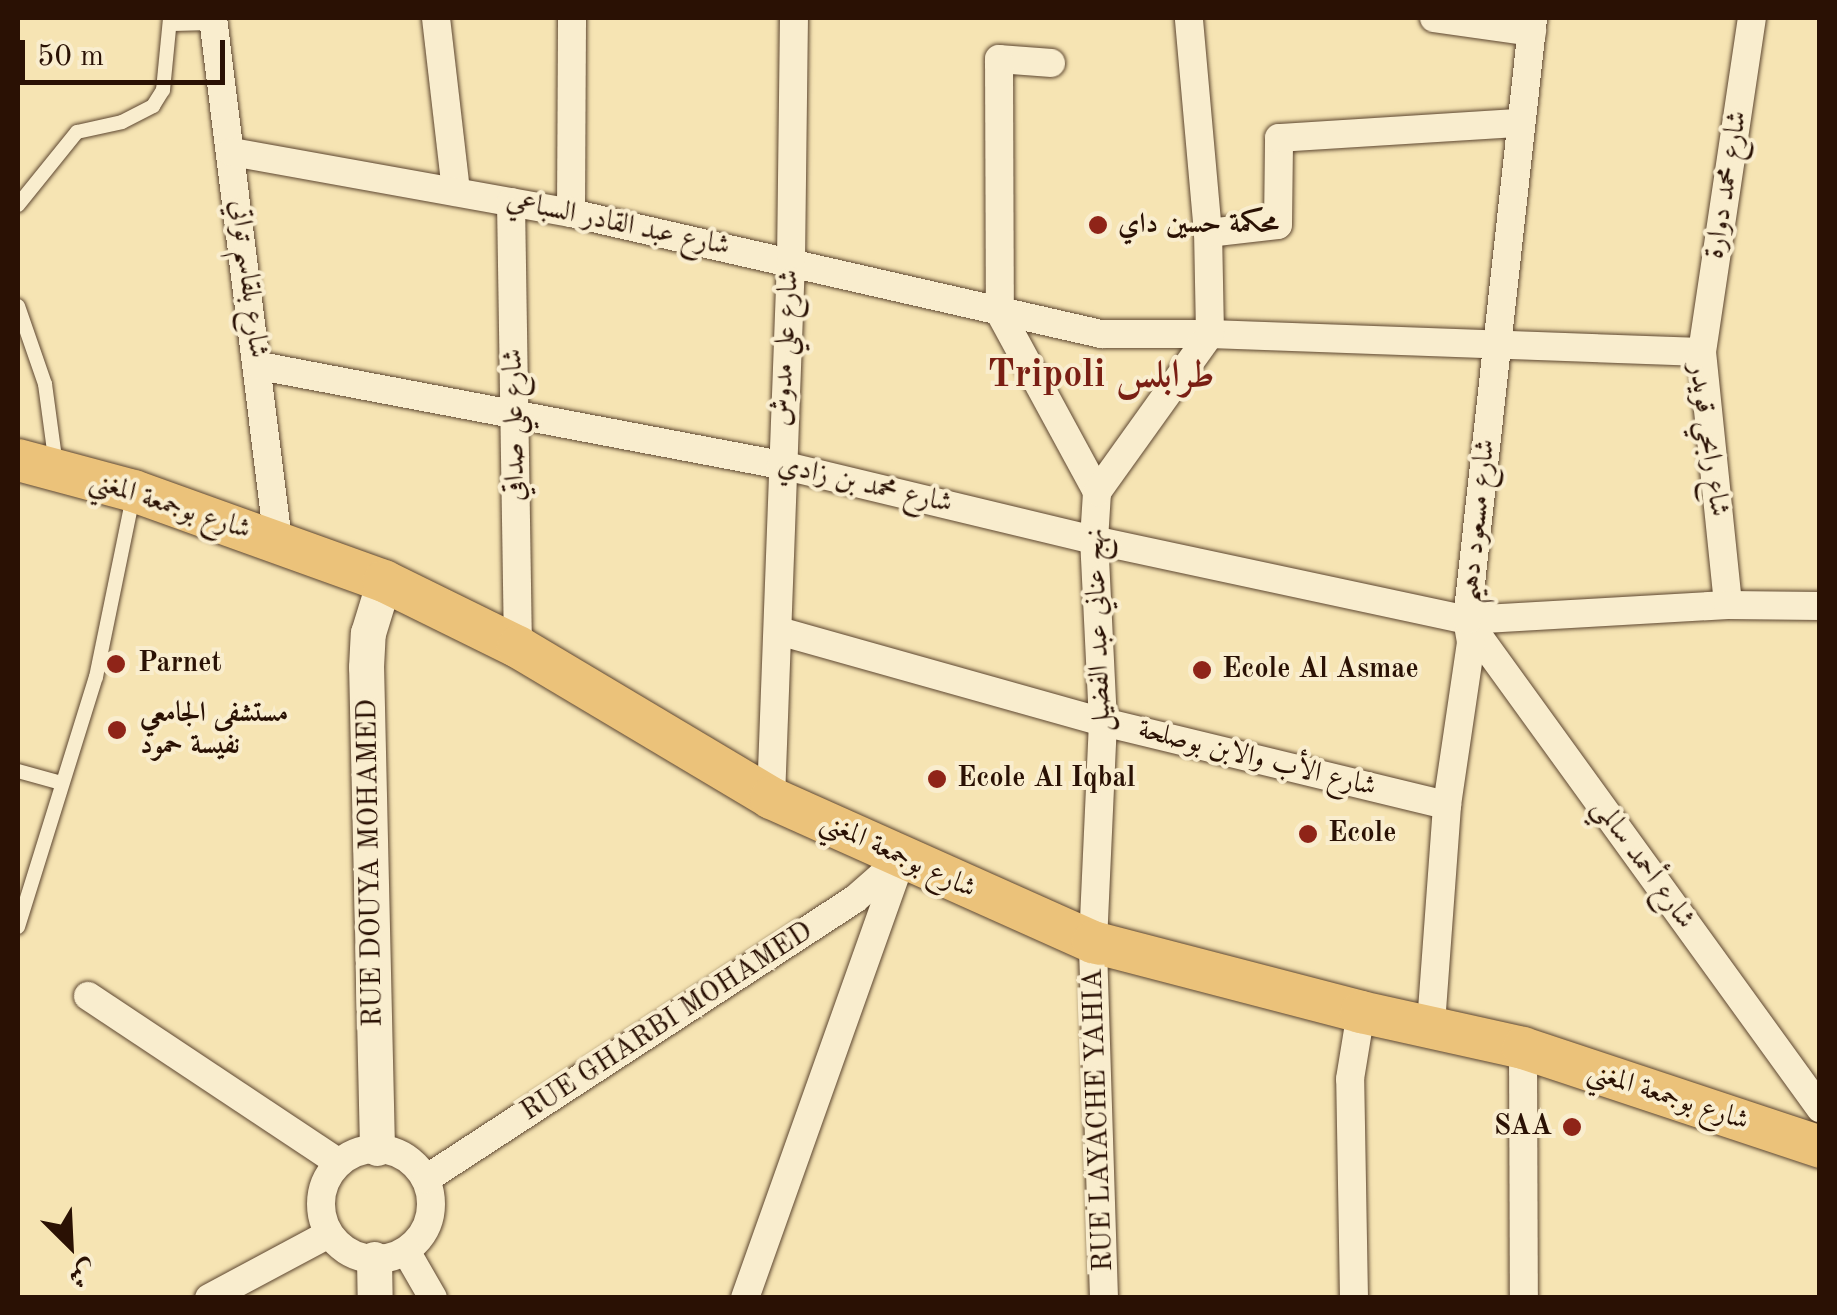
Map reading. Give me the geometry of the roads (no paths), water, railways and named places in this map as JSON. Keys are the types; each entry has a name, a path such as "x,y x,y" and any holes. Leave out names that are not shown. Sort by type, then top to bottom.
{"main road":[{"name":"شارع بوجمعة المغني","path":"37,465 134,492 384,581 518,647 771,798 1093,942 1361,1012 1431,1024 1523,1048 1820,1148"}],"street":[{"path":"436,18 456,192"},
{"path":"570,213 572,18"},
{"name":"شارع علي مدوش","path":"771,798 791,260 794,18"},
{"path":"1189,18 1208,233 1210,334"},
{"path":"1434,18 1533,25"},
{"name":"شارع محمد دوارة","path":"1702,352 1752,18"},
{"name":"شارع بلقاسم تواتي","path":"213,20 260,366 278,541"},
{"name":"شارع مسعود دهيم","path":"1431,1024 1447,805 1471,642 1467,620 1519,123 1533,25"},
{"path":"1051,63 998,59 1000,313 1098,492"},
{"path":"1208,233 1278,225 1279,138 1519,123"},
{"name":"شارع عبد القادر السباعي","path":"232,152 570,213 791,260 1000,313 1101,334 1498,344"},
{"name":"شارع علي صداقي","path":"512,202 518,647"},
{"name":"نهج عناني عبد الفضيل","path":"1093,942 1103,722 1094,540 1098,492 1210,334"},
{"name":"شاع رابحي قويدر","path":"1498,344 1702,352 1728,605"},
{"name":"شارع محمد بن زادي","path":"260,366 781,464 1094,540 1467,620 1728,605 1820,606"},
{"name":"RUE DOUYA MOHAMED","path":"377,1148 366,666 368,633 384,581"},
{"name":"شارع أحمد سالمي","path":"1467,620 1820,1108"},
{"name":"شارع الأب والابن بوصلحة","path":"779,630 1103,722 1447,805"},
{"path":"745,1298 903,856"},
{"name":"RUE GHARBI MOHAMED","path":"426,1180 855,899 903,856"},
{"name":"RUE LAYACHE YAHIA","path":"1093,942 1104,1298"},
{"path":"88,996 338,1163"},
{"path":"1354,1298 1350,1079 1361,1012"},
{"path":"1523,1048 1524,1298"},
{"path":"375,1298 390,1255 420,1238 431,1216 426,1180 403,1155 377,1148 358,1151 338,1163 321,1196 322,1216 341,1247 390,1255 433,1298"},
{"path":"209,1298 330,1234"}],"lane":[{"path":"18,205 77,132 122,122 153,106 163,90 170,21 213,20"},
{"path":"19,314 46,384 37,465"},
{"path":"18,927 96,677 134,492"},
{"path":"18,771 60,783"}],"place":[{"name":"محكمة حسين داي","path":"1098,225"},
{"name":"Parnet","path":"116,664"},
{"name":"Ecole Al Asmae","path":"1202,670"},
{"name":"مستشفى الجامعي نفيسة حمود","path":"117,730"},
{"name":"Ecole Al Iqbal","path":"937,779"},
{"name":"Ecole","path":"1308,834"},
{"name":"SAA","path":"1572,1127"}],"district":[{"name":"Tripoli طرابلس","path":"1101,377"}]}
